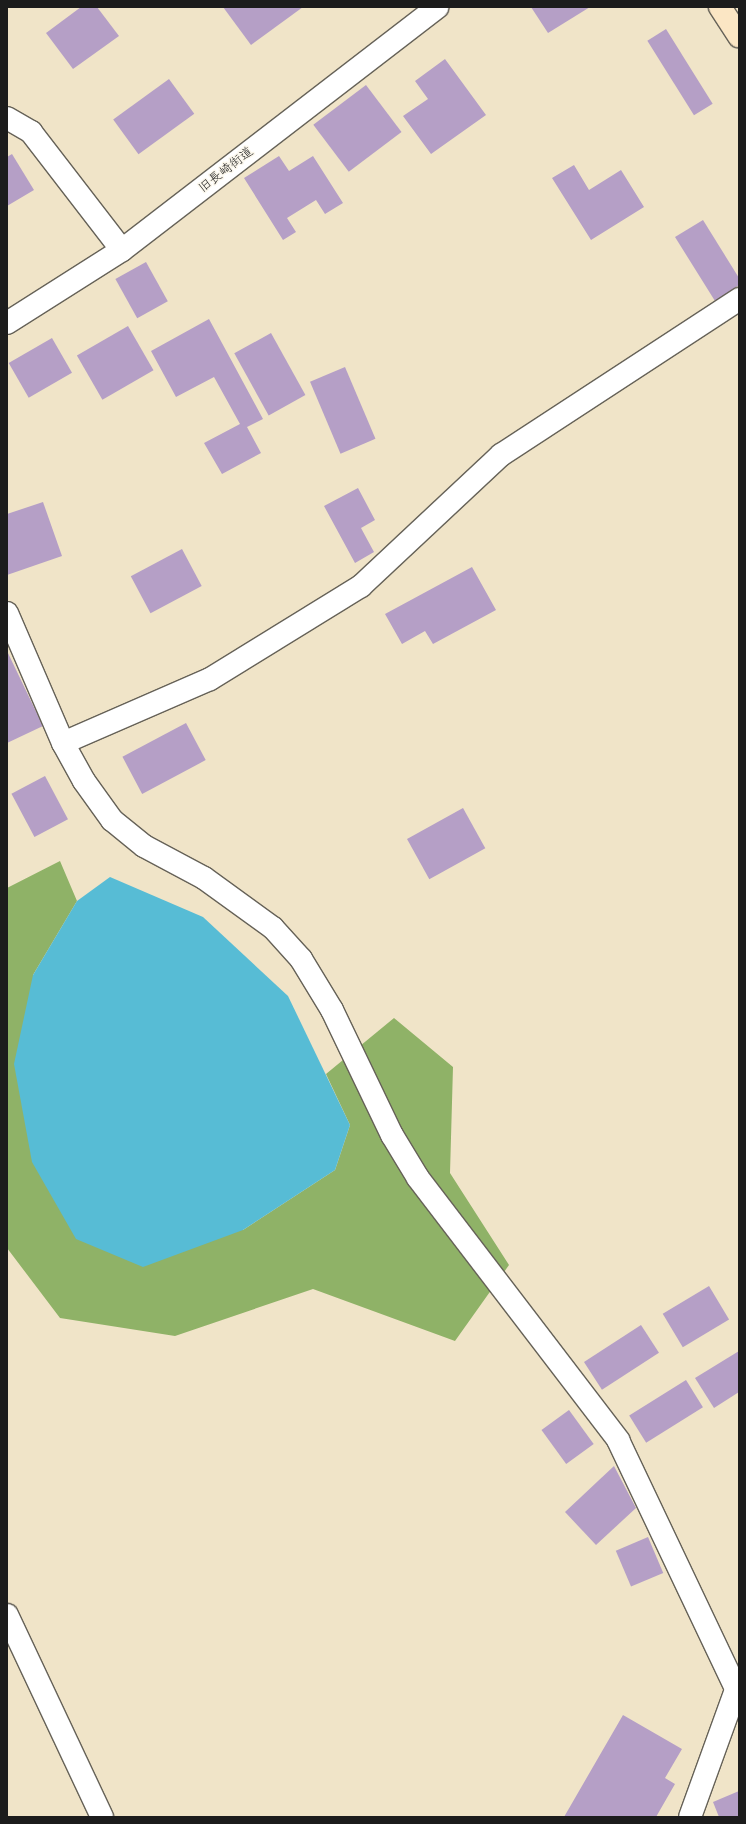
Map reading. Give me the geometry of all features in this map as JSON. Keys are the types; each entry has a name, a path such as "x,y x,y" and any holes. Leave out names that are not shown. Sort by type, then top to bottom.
{"main road":[{"path":"720,7 739,36"}],"street":[{"name":"旧長崎街道","path":"7,323 122,250 437,7"},
{"path":"7,118 31,132 122,250"},
{"path":"63,742 210,679 362,586 501,455 739,298"},
{"path":"7,613 63,742 84,781 112,820 144,846 204,878 273,928 301,959 332,1010 392,1135 418,1178 618,1440 738,1689 690,1817"},
{"path":"7,1615 102,1817"}],"green space":[{"path":"60,861 77,901 33,975 243,1230 335,1170 350,1125 326,1074 394,1018 453,1067 450,1173 509,1265 455,1341 313,1289 175,1336 60,1318 7,1248 7,888"}],"water":[{"path":"110,877 203,917 288,996 350,1125 335,1170 243,1230 143,1267 76,1239 32,1162 14,1064 33,975 77,901"}],"building":[{"path":"81,7 97,7 119,36 73,69 46,33"},
{"path":"223,7 303,7 251,45"},
{"path":"531,7 590,7 548,33"},
{"path":"666,29 713,104 694,115 647,41"},
{"path":"445,59 486,115 431,154 403,116 428,99 415,81"},
{"path":"169,79 194,114 138,154 113,120"},
{"path":"366,85 402,132 349,172 313,125"},
{"path":"12,154 34,190 7,206 7,157"},
{"path":"279,156 289,171 313,156 343,203 325,214 316,200 287,218 296,232 283,240 244,178"},
{"path":"574,165 589,190 621,170 644,207 591,240 552,178"},
{"path":"703,220 739,278 739,285 715,301 675,237"},
{"path":"146,262 168,301 137,318 115,279"},
{"path":"209,319 263,419 247,427 261,453 222,474 204,443 240,424 214,377 176,397 151,351"},
{"path":"128,326 154,370 102,400 77,356"},
{"path":"271,333 305,395 269,415 234,353"},
{"path":"52,338 72,373 29,398 9,363"},
{"path":"345,367 375,439 340,454 310,382"},
{"path":"358,488 375,520 361,528 374,552 355,563 324,506"},
{"path":"43,502 62,556 7,575 7,514"},
{"path":"182,549 202,586 151,613 131,576"},
{"path":"472,567 496,610 433,644 425,631 402,644 385,614"},
{"path":"7,651 43,726 7,743"},
{"path":"186,723 206,760 142,794 122,757"},
{"path":"45,776 68,819 34,837 11,794"},
{"path":"463,808 485,848 429,879 407,839"},
{"path":"709,1286 729,1319 683,1347 663,1314"},
{"path":"641,1325 659,1353 602,1390 584,1362"},
{"path":"739,1351 739,1392 714,1408 695,1378"},
{"path":"686,1380 703,1407 646,1443 629,1416"},
{"path":"569,1410 594,1444 566,1464 541,1430"},
{"path":"614,1466 636,1508 596,1545 565,1512"},
{"path":"648,1537 663,1573 631,1587 616,1551"},
{"path":"623,1715 682,1749 665,1778 675,1784 656,1817 564,1817"},
{"path":"739,1791 739,1817 719,1817 713,1802"}]}
